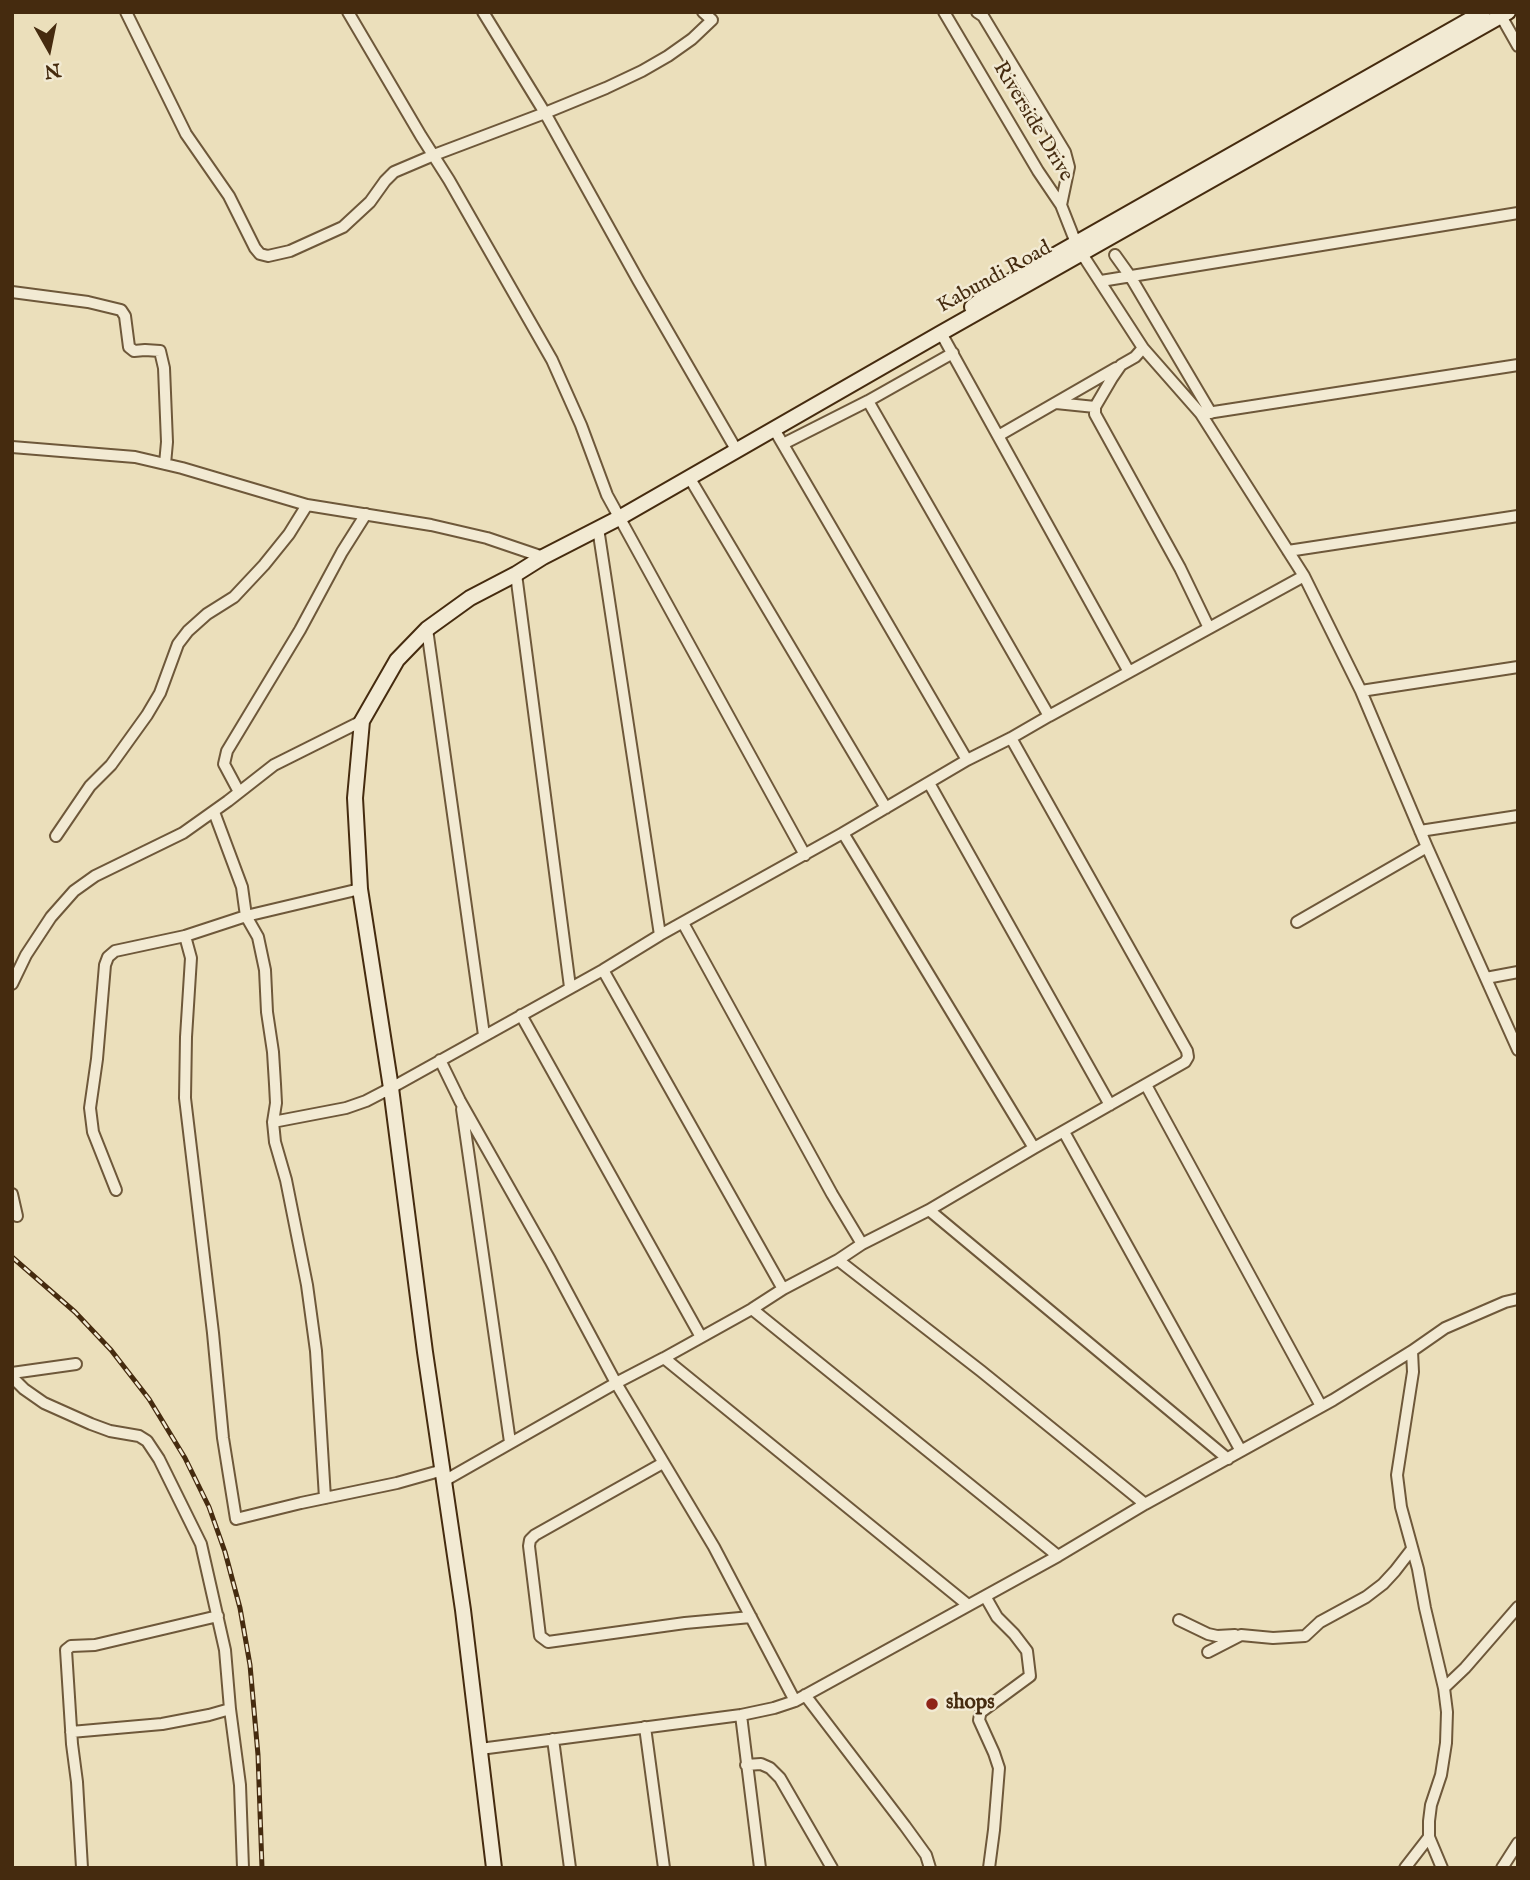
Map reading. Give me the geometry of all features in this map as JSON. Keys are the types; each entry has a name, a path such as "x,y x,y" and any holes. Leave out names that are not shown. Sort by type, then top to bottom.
{"street":[{"path":"126,12 186,134 229,196 255,248 260,254 268,256 290,251 343,227 370,202 394,172 545,113 642,71 684,45 712,15"},
{"path":"348,12 552,360 581,425 607,495 805,855"},
{"path":"483,12 545,113 737,451"},
{"name":"Riverside Drive","path":"944,12 1061,205 1079,248 1143,348 1206,414"},
{"path":"977,12 983,16 1065,152 1069,167 1061,205"},
{"name":"Kabundi Road","path":"1382,77 1483,12"},
{"path":"1504,14 1518,46"},
{"name":"Kabundi Road","path":"362,721 397,660 427,629 470,598 737,451 942,333 1079,248 1382,77 1504,14"},
{"path":"1101,281 1518,213"},
{"path":"1115,254 1130,276 1206,414 1304,576 1361,691 1518,1050"},
{"path":"12,292 88,302 121,310 125,316 129,347 134,351 160,351 164,368 167,442 164,464"},
{"path":"942,333 1129,672"},
{"path":"998,436 1135,357 1143,348"},
{"path":"783,444 868,401 953,353"},
{"path":"1121,365 1095,407 1095,414 1180,568 1209,628"},
{"path":"1206,414 1518,365"},
{"path":"868,401 1049,716"},
{"path":"1055,403 1095,407"},
{"path":"774,429 967,760"},
{"path":"12,447 135,457 307,505 487,537 543,557"},
{"path":"689,477 886,808"},
{"path":"56,836 90,786 111,765 147,715 160,693 178,644 207,614 242,589 289,534 307,505"},
{"path":"239,792 224,764 227,751 366,514"},
{"path":"1288,551 1518,516"},
{"path":"598,528 660,935"},
{"path":"516,574 570,987"},
{"path":"273,1122 346,1108 391,1088 844,833 967,760 1304,576"},
{"path":"427,629 484,1035"},
{"path":"1361,691 1518,667"},
{"path":"12,984 26,955 51,917 74,891 95,876 183,833 274,765 362,721"},
{"path":"362,721 355,798 360,889 391,1088 425,1352 463,1611 494,1868"},
{"path":"185,936 191,958 185,1098 223,1438 236,1519 397,1483 443,1476 752,1309 1185,1062 1188,1058 1187,1051 1011,738"},
{"path":"929,783 1110,1105"},
{"path":"214,812 242,887 246,915 258,937 265,970 275,1084 275,1142 286,1180 307,1285 316,1352 325,1498"},
{"path":"1420,831 1518,817"},
{"path":"844,833 1034,1148"},
{"path":"1297,922 1427,847"},
{"path":"116,1190 93,1132 90,1108 108,957 114,951 144,947 185,936 246,915 360,889"},
{"path":"683,923 862,1244"},
{"path":"603,970 783,1289"},
{"path":"1486,978 1518,972"},
{"path":"521,1015 701,1337"},
{"path":"440,1060 616,1383 800,1698 905,1826 926,1855 930,1868"},
{"path":"1146,1085 1321,1406"},
{"path":"460,1101 510,1442"},
{"path":"1064,1132 1241,1451"},
{"path":"12,1194 17,1216"},
{"path":"929,1210 1228,1459"},
{"path":"838,1260 1145,1504"},
{"path":"480,1749 741,1715 774,1708 800,1698 1058,1556 1321,1406 1445,1328 1518,1299"},
{"path":"752,1309 1058,1556"},
{"path":"1412,1351 1413,1373 1397,1475 1401,1507 1418,1570 1447,1712 1441,1775 1429,1821 1429,1836 1442,1868"},
{"path":"664,1358 968,1605"},
{"path":"76,1364 12,1375 24,1390 44,1403 100,1427 139,1436 147,1441 159,1458 201,1544 225,1650 240,1785 243,1868"},
{"path":"663,1462 530,1540 540,1636 548,1642 685,1623 751,1617"},
{"path":"1179,1620 1217,1636 1305,1636 1320,1622 1366,1597 1383,1584 1412,1549"},
{"path":"985,1596 997,1617 1027,1651 1030,1676 979,1715 999,1768 989,1868"},
{"path":"1444,1688 1518,1607"},
{"path":"82,1868 66,1650 71,1646 95,1645 218,1616"},
{"path":"1208,1652 1241,1635"},
{"path":"71,1732 162,1724 230,1709"},
{"path":"741,1715 760,1868"},
{"path":"645,1727 664,1868"},
{"path":"553,1739 570,1868"},
{"path":"746,1765 761,1764 780,1777 832,1868"},
{"path":"1405,1868 1429,1836"},
{"path":"1502,1868 1518,1843"}],"railway":[{"path":"12,1257 75,1312 111,1350 149,1399 185,1458 209,1507 240,1608 250,1665 258,1755 262,1868"}],"place":[{"name":"shops","path":"932,1704"}]}
